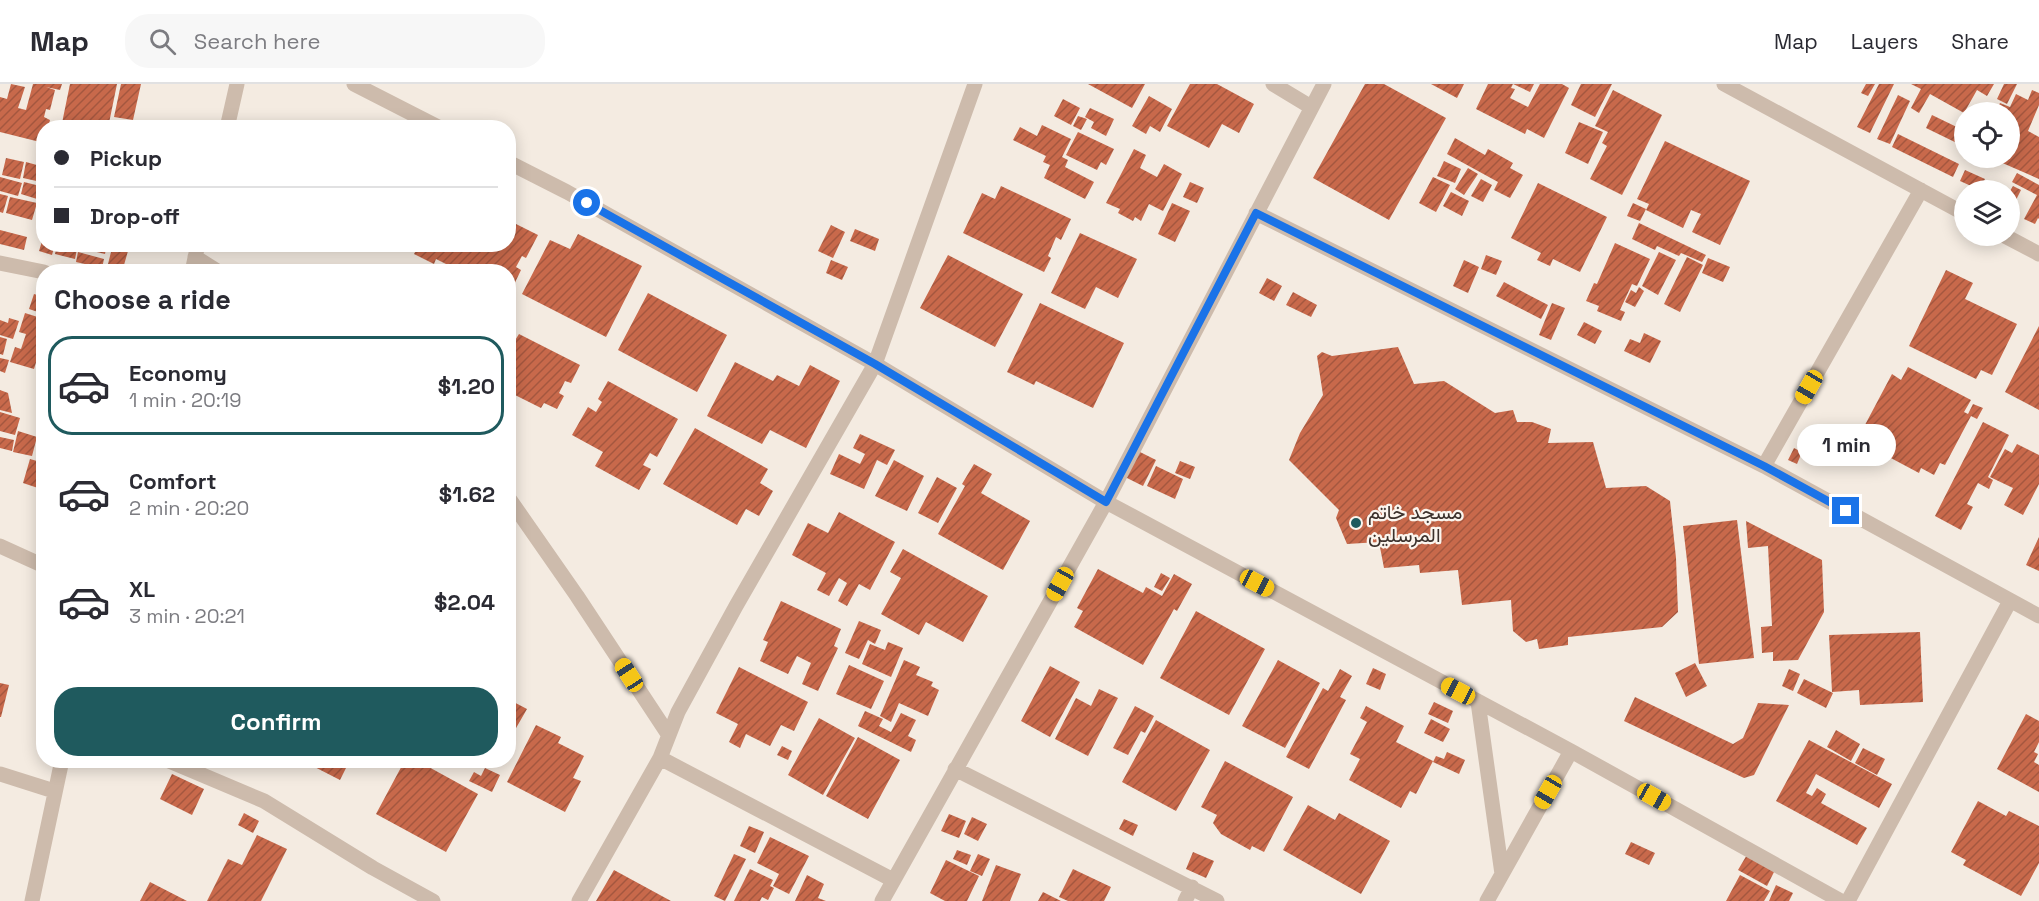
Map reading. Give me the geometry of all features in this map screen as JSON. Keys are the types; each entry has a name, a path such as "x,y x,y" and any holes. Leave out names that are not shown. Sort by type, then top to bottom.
{"street":[{"path":"229,120 237,84"},
{"path":"354,84 424,120"},
{"path":"579,901 660,758 668,734 736,606 875,364 975,84"},
{"path":"1273,84 1311,107"},
{"path":"882,901 1106,502 1323,84"},
{"path":"1724,84 1954,208"},
{"path":"516,166 577,197 875,364 1106,502 1571,751 1841,901"},
{"path":"1764,466 1921,190"},
{"path":"1256,213 1764,466 2039,616"},
{"path":"2020,244 2039,254"},
{"path":"0,263 36,270"},
{"path":"516,509 577,596 668,734"},
{"path":"0,546 36,562"},
{"path":"1848,901 2010,600"},
{"path":"1478,702 1502,874"},
{"path":"1487,901 1571,751"},
{"path":"660,758 893,880"},
{"path":"32,901 60,768"},
{"path":"186,768 264,801 373,868 433,901"},
{"path":"956,769 1189,894 1217,901"},
{"path":"0,774 54,791"}],"building":[{"path":"11,84 25,87 18,108 26,110 33,84 62,84 60,90 46,87 55,90 50,110 46,109 44,117 50,120 36,120 36,141 0,132 0,97 7,99"},
{"path":"70,84 117,84 110,120 63,120"},
{"path":"121,84 141,84 133,120 114,117"},
{"path":"1088,84 1145,84 1132,108"},
{"path":"1190,84 1217,84 1254,104 1239,133 1222,124 1209,148 1167,126"},
{"path":"1365,84 1384,84 1446,118 1389,220 1313,178"},
{"path":"1431,84 1464,84 1457,98"},
{"path":"1488,84 1513,84 1511,88 1515,89 1510,98 1528,107 1540,84 1562,84 1569,88 1544,138 1527,129 1525,134 1476,109"},
{"path":"1513,84 1534,84 1530,92"},
{"path":"1581,84 1612,84 1595,117 1571,105"},
{"path":"1866,84 1875,84 1868,96 1861,93"},
{"path":"1879,84 1894,84 1870,133 1857,127"},
{"path":"1911,84 1994,84 1987,96 1977,90 1970,102 1954,102 1954,107 1930,94 1919,113 1911,108 1921,89"},
{"path":"2004,84 2017,84 2008,102 1997,99"},
{"path":"1613,90 1662,115 1622,195 1590,179 1607,146 1602,143 1608,132 1595,126"},
{"path":"2032,90 2039,93 2039,105 2028,131 2039,137 2039,179 2014,168 2020,168 2020,102 2012,102 2016,94 2028,100"},
{"path":"1898,95 1910,101 1890,144 1877,139"},
{"path":"1149,96 1172,109 1160,132 1150,126 1146,134 1132,126"},
{"path":"1063,99 1080,108 1071,125 1054,116"},
{"path":"1090,108 1114,119 1106,136 1091,128 1094,122 1085,117"},
{"path":"1932,115 1954,126 1954,142 1926,128"},
{"path":"1078,116 1087,119 1081,130 1073,126"},
{"path":"1579,122 1603,132 1588,164 1565,153"},
{"path":"1042,125 1071,139 1062,157 1068,160 1065,167 1094,182 1085,199 1044,178 1050,165 1043,162 1046,156 1013,140 1020,127 1037,136"},
{"path":"1078,132 1114,149 1106,165 1101,162 1097,170 1066,155"},
{"path":"1898,134 1954,162 1954,168 1957,168 1953,177 1892,147"},
{"path":"1455,138 1485,155 1488,149 1513,163 1510,168 1523,175 1510,198 1494,190 1498,182 1447,154"},
{"path":"1665,141 1750,181 1720,245 1692,232 1701,214 1691,210 1683,228 1646,210 1649,204 1637,199"},
{"path":"1134,149 1146,155 1140,168 1157,177 1164,164 1182,174 1163,211 1149,204 1141,221 1135,217 1133,221 1118,213 1120,209 1106,203"},
{"path":"6,158 24,162 20,179 2,175"},
{"path":"1444,161 1461,169 1455,183 1437,176"},
{"path":"26,162 36,165 36,181 23,178"},
{"path":"1468,168 1478,174 1464,195 1455,189"},
{"path":"1965,170 1985,179 1985,180 1960,180"},
{"path":"2017,173 2039,185 2039,219 2035,224 2024,219 2037,195 2020,186 2020,180 2013,180"},
{"path":"0,177 22,183 18,196 0,191"},
{"path":"1433,177 1450,185 1436,212 1419,203"},
{"path":"1481,179 1492,185 1483,202 1471,196"},
{"path":"24,182 36,185 36,199 21,194"},
{"path":"1190,182 1204,188 1197,203 1183,197"},
{"path":"1538,183 1607,217 1580,272 1553,259 1550,266 1537,260 1541,253 1511,238"},
{"path":"1001,186 1071,219 1061,240 1056,237 1048,256 1051,258 1044,272 963,233 982,193 995,199"},
{"path":"1451,192 1469,201 1462,216 1443,206"},
{"path":"0,194 8,196 3,213 0,212"},
{"path":"10,197 36,203 32,220 6,213"},
{"path":"1172,203 1190,211 1175,242 1158,234"},
{"path":"1633,203 1646,209 1640,221 1627,216"},
{"path":"1639,223 1706,255 1702,262 1681,253 1679,256 1657,246 1655,250 1632,239"},
{"path":"516,224 538,235 526,258 522,256 516,267 516,264 446,264 436,259 434,264 414,254 415,252 516,252"},
{"path":"831,225 845,232 833,258 818,251"},
{"path":"855,229 879,239 875,251 850,241"},
{"path":"0,230 27,237 24,250 0,244"},
{"path":"1080,233 1137,259 1118,298 1096,287 1085,309 1051,293"},
{"path":"578,234 642,266 606,337 522,294 550,240 570,249"},
{"path":"1615,243 1650,259 1637,286 1632,284 1620,310 1625,312 1621,321 1597,311 1599,306 1586,301 1594,283 1597,284"},
{"path":"55,252 76,252 75,259 55,254"},
{"path":"78,252 104,259 103,264 76,262"},
{"path":"111,252 128,252 124,264 108,264"},
{"path":"1659,252 1676,260 1658,295 1642,286"},
{"path":"948,255 1023,294 995,347 920,308"},
{"path":"1486,255 1502,261 1496,275 1481,269"},
{"path":"1687,257 1703,265 1680,312 1664,304"},
{"path":"1708,258 1730,267 1723,282 1702,273"},
{"path":"831,260 848,267 842,280 826,273"},
{"path":"1464,260 1479,267 1468,293 1453,286"},
{"path":"516,267 521,270 516,280"},
{"path":"1946,270 1973,283 1965,299 2017,324 1992,375 1981,370 1976,379 1909,346"},
{"path":"1267,278 1282,286 1274,301 1259,293"},
{"path":"1504,282 1548,305 1541,319 1496,296"},
{"path":"1639,287 1644,291 1635,307 1625,302 1631,290 1636,293"},
{"path":"1293,292 1317,305 1311,317 1286,305"},
{"path":"648,293 727,335 697,392 618,350"},
{"path":"34,294 36,295 36,311 29,309"},
{"path":"1040,303 1124,343 1093,408 1036,381 1034,385 1007,372"},
{"path":"1552,303 1565,308 1551,340 1539,335"},
{"path":"25,313 36,316 34,369 10,362 15,347 21,349 26,334 19,332"},
{"path":"9,318 19,321 13,339 0,335 0,320 8,323"},
{"path":"1584,322 1602,331 1595,344 1577,335"},
{"path":"2039,326 2039,410 2005,392"},
{"path":"1644,333 1661,341 1650,363 1624,351 1630,339 1640,343"},
{"path":"519,334 580,365 571,383 565,381 559,393 564,396 557,409 544,403 541,408 516,396 516,339"},
{"path":"0,337 7,339 3,355 0,354"},
{"path":"1398,347 1414,384 1444,381 1495,413 1513,410 1517,422 1532,422 1551,429 1548,443 1593,442 1606,488 1646,486 1670,501 1676,558 1678,612 1662,627 1568,637 1568,645 1539,649 1537,639 1526,642 1513,631 1511,600 1462,605 1458,570 1420,573 1419,565 1384,568 1379,542 1347,544 1336,518 1339,510 1289,460 1300,433 1323,395 1317,356 1322,352 1332,356"},
{"path":"0,358 9,360 5,373 0,371"},
{"path":"735,362 773,381 777,375 799,386 810,365 840,381 806,448 770,430 762,444 707,416"},
{"path":"1908,367 1971,400 1964,412 1968,414 1973,404 1983,408 1977,419 1971,416 1945,465 1940,463 1934,475 1921,468 1919,473 1857,440 1892,374 1901,380"},
{"path":"608,381 678,419 657,457 650,453 643,465 651,469 639,490 595,466 603,452 572,435 588,407 596,412 602,402 598,399"},
{"path":"0,390 8,393 12,413 0,410"},
{"path":"0,412 20,418 15,435 0,431"},
{"path":"1983,422 2009,435 1988,477 1993,480 1989,489 1978,483 1967,504 1973,507 1961,530 1935,516"},
{"path":"695,428 768,469 760,483 773,491 759,516 746,509 737,525 663,484"},
{"path":"18,431 36,437 32,456 13,452"},
{"path":"860,434 895,450 887,465 877,460 864,489 830,474 839,454 860,464 865,454 853,448"},
{"path":"0,437 14,440 12,451 0,448"},
{"path":"2017,444 2039,455 2039,484 2023,515 2004,505 2013,488 1990,477 2005,449 2012,453"},
{"path":"1794,448 1802,452 1797,464 1788,460"},
{"path":"1136,450 1156,460 1143,486 1123,476"},
{"path":"30,459 36,461 36,487 23,483"},
{"path":"894,460 924,476 907,511 875,496"},
{"path":"1180,461 1195,467 1190,479 1175,473"},
{"path":"974,464 992,474 981,493 1030,521 1003,570 938,534 965,486 962,484"},
{"path":"1156,466 1183,479 1175,499 1147,486"},
{"path":"937,477 957,488 938,523 918,513"},
{"path":"839,512 895,542 870,590 859,584 847,606 838,601 847,583 839,578 829,596 817,590 826,573 792,555 808,523 828,533"},
{"path":"1737,520 1754,658 1699,664 1683,526"},
{"path":"1746,521 1822,560 1824,612 1798,660 1773,661 1773,652 1762,653 1761,627 1772,626 1768,546 1748,548"},
{"path":"2039,537 2039,571 2026,565"},
{"path":"903,549 988,596 963,642 926,622 919,635 881,614 901,578 890,572"},
{"path":"1098,569 1143,593 1146,587 1162,596 1174,574 1192,584 1177,611 1174,609 1143,665 1074,627 1083,611 1077,608"},
{"path":"1161,573 1170,578 1162,591 1154,587"},
{"path":"781,601 841,629 834,646 838,648 818,691 802,684 811,663 797,656 788,674 760,661 768,642 763,640"},
{"path":"1196,611 1265,649 1229,715 1160,678"},
{"path":"859,621 881,630 875,644 868,640 859,659 845,653"},
{"path":"1920,632 1923,702 1860,705 1859,690 1832,692 1829,635"},
{"path":"888,642 903,648 891,677 862,664 870,644 885,650"},
{"path":"904,660 920,667 916,675 933,682 931,686 939,690 928,716 899,703 891,722 880,716"},
{"path":"1278,660 1320,683 1285,748 1242,726"},
{"path":"1695,663 1707,686 1686,697 1675,673"},
{"path":"849,665 884,681 871,709 836,694"},
{"path":"1050,666 1080,682 1050,737 1021,721"},
{"path":"739,667 808,702 794,731 781,725 770,746 746,734 740,748 729,742 738,724 716,713"},
{"path":"1373,668 1386,674 1380,690 1366,684"},
{"path":"1340,669 1352,676 1340,697 1346,700 1309,769 1286,757 1323,688 1328,691"},
{"path":"1789,669 1800,674 1793,691 1782,686"},
{"path":"1804,679 1833,693 1826,708 1797,693"},
{"path":"0,683 9,685 1,717 0,717"},
{"path":"1099,689 1118,698 1088,756 1055,739 1076,698 1091,706"},
{"path":"1635,697 1733,744 1743,738 1758,703 1789,705 1754,775 1744,778 1624,721"},
{"path":"1434,702 1453,711 1448,723 1428,714"},
{"path":"516,703 527,709 516,728"},
{"path":"1135,706 1154,716 1145,733 1141,731 1128,755 1113,748"},
{"path":"1366,706 1404,726 1396,742 1433,761 1416,794 1410,791 1401,808 1349,780 1360,759 1350,754 1367,722 1360,718"},
{"path":"865,711 883,719 879,726 891,732 901,713 916,720 908,736 916,740 911,752 858,726"},
{"path":"2026,714 2039,721 2039,742 2034,752 2038,754 2034,762 2039,765 2039,792 1997,769"},
{"path":"819,718 855,738 823,795 788,775"},
{"path":"1431,719 1450,729 1443,742 1424,733"},
{"path":"1156,720 1210,750 1176,811 1122,782"},
{"path":"536,725 561,737 558,743 584,756 573,778 581,781 565,812 507,782"},
{"path":"1836,730 1860,744 1851,761 1827,747"},
{"path":"858,737 900,760 868,819 826,796"},
{"path":"1809,740 1892,784 1879,808 1816,774 1806,793 1812,796 1817,788 1826,794 1821,803 1867,828 1857,845 1776,801"},
{"path":"782,746 792,751 788,760 777,755"},
{"path":"1863,748 1885,759 1877,775 1855,763"},
{"path":"1447,752 1465,760 1459,774 1433,762 1436,756 1444,759"},
{"path":"1225,761 1293,797 1264,852 1252,846 1250,850 1221,834 1213,823 1217,815 1201,807"},
{"path":"317,768 346,768 340,780"},
{"path":"401,768 431,768 478,794 446,852 376,814"},
{"path":"485,768 500,775 492,792 469,781 474,772 481,776"},
{"path":"172,774 204,789 192,815 160,799"},
{"path":"1978,801 2006,816 2009,811 2039,826 2039,863 2021,896 1963,865 1966,860 1951,852"},
{"path":"1308,805 1335,820 1339,813 1390,841 1361,894 1283,850"},
{"path":"244,813 259,821 253,833 238,825"},
{"path":"949,814 966,821 959,838 941,831"},
{"path":"972,817 987,824 978,841 964,834"},
{"path":"1124,819 1138,825 1133,836 1119,829"},
{"path":"749,826 764,832 755,853 740,846"},
{"path":"257,835 287,849 261,901 207,901 228,859 242,865"},
{"path":"770,837 809,856 789,894 773,886 779,874 757,863"},
{"path":"1631,842 1655,853 1649,865 1625,854"},
{"path":"957,850 971,855 967,865 953,859"},
{"path":"1193,852 1214,861 1206,878 1186,869"},
{"path":"1748,853 1776,868 1767,886 1738,870"},
{"path":"734,854 746,859 725,901 714,896"},
{"path":"978,854 990,859 982,876 970,871"},
{"path":"946,860 979,876 967,901 945,901 930,893"},
{"path":"996,865 1021,874 1010,901 982,901"},
{"path":"750,869 773,880 770,886 774,888 768,900 762,897 760,901 734,901"},
{"path":"1073,869 1111,887 1104,901 1068,901 1059,897"},
{"path":"614,870 671,901 596,901"},
{"path":"807,875 824,884 818,898 826,901 795,901"},
{"path":"1740,875 1770,891 1764,901 1726,901"},
{"path":"150,882 187,901 140,901"},
{"path":"1776,885 1793,893 1789,901 1769,901"},
{"path":"1043,892 1061,901 1038,901"}],"place":[{"name":"مسجد خاتم المرسلين","path":"1356,523"}],"route":[{"path":"587,203 875,364 1106,502 1256,213 1764,466 1846,511"}]}
